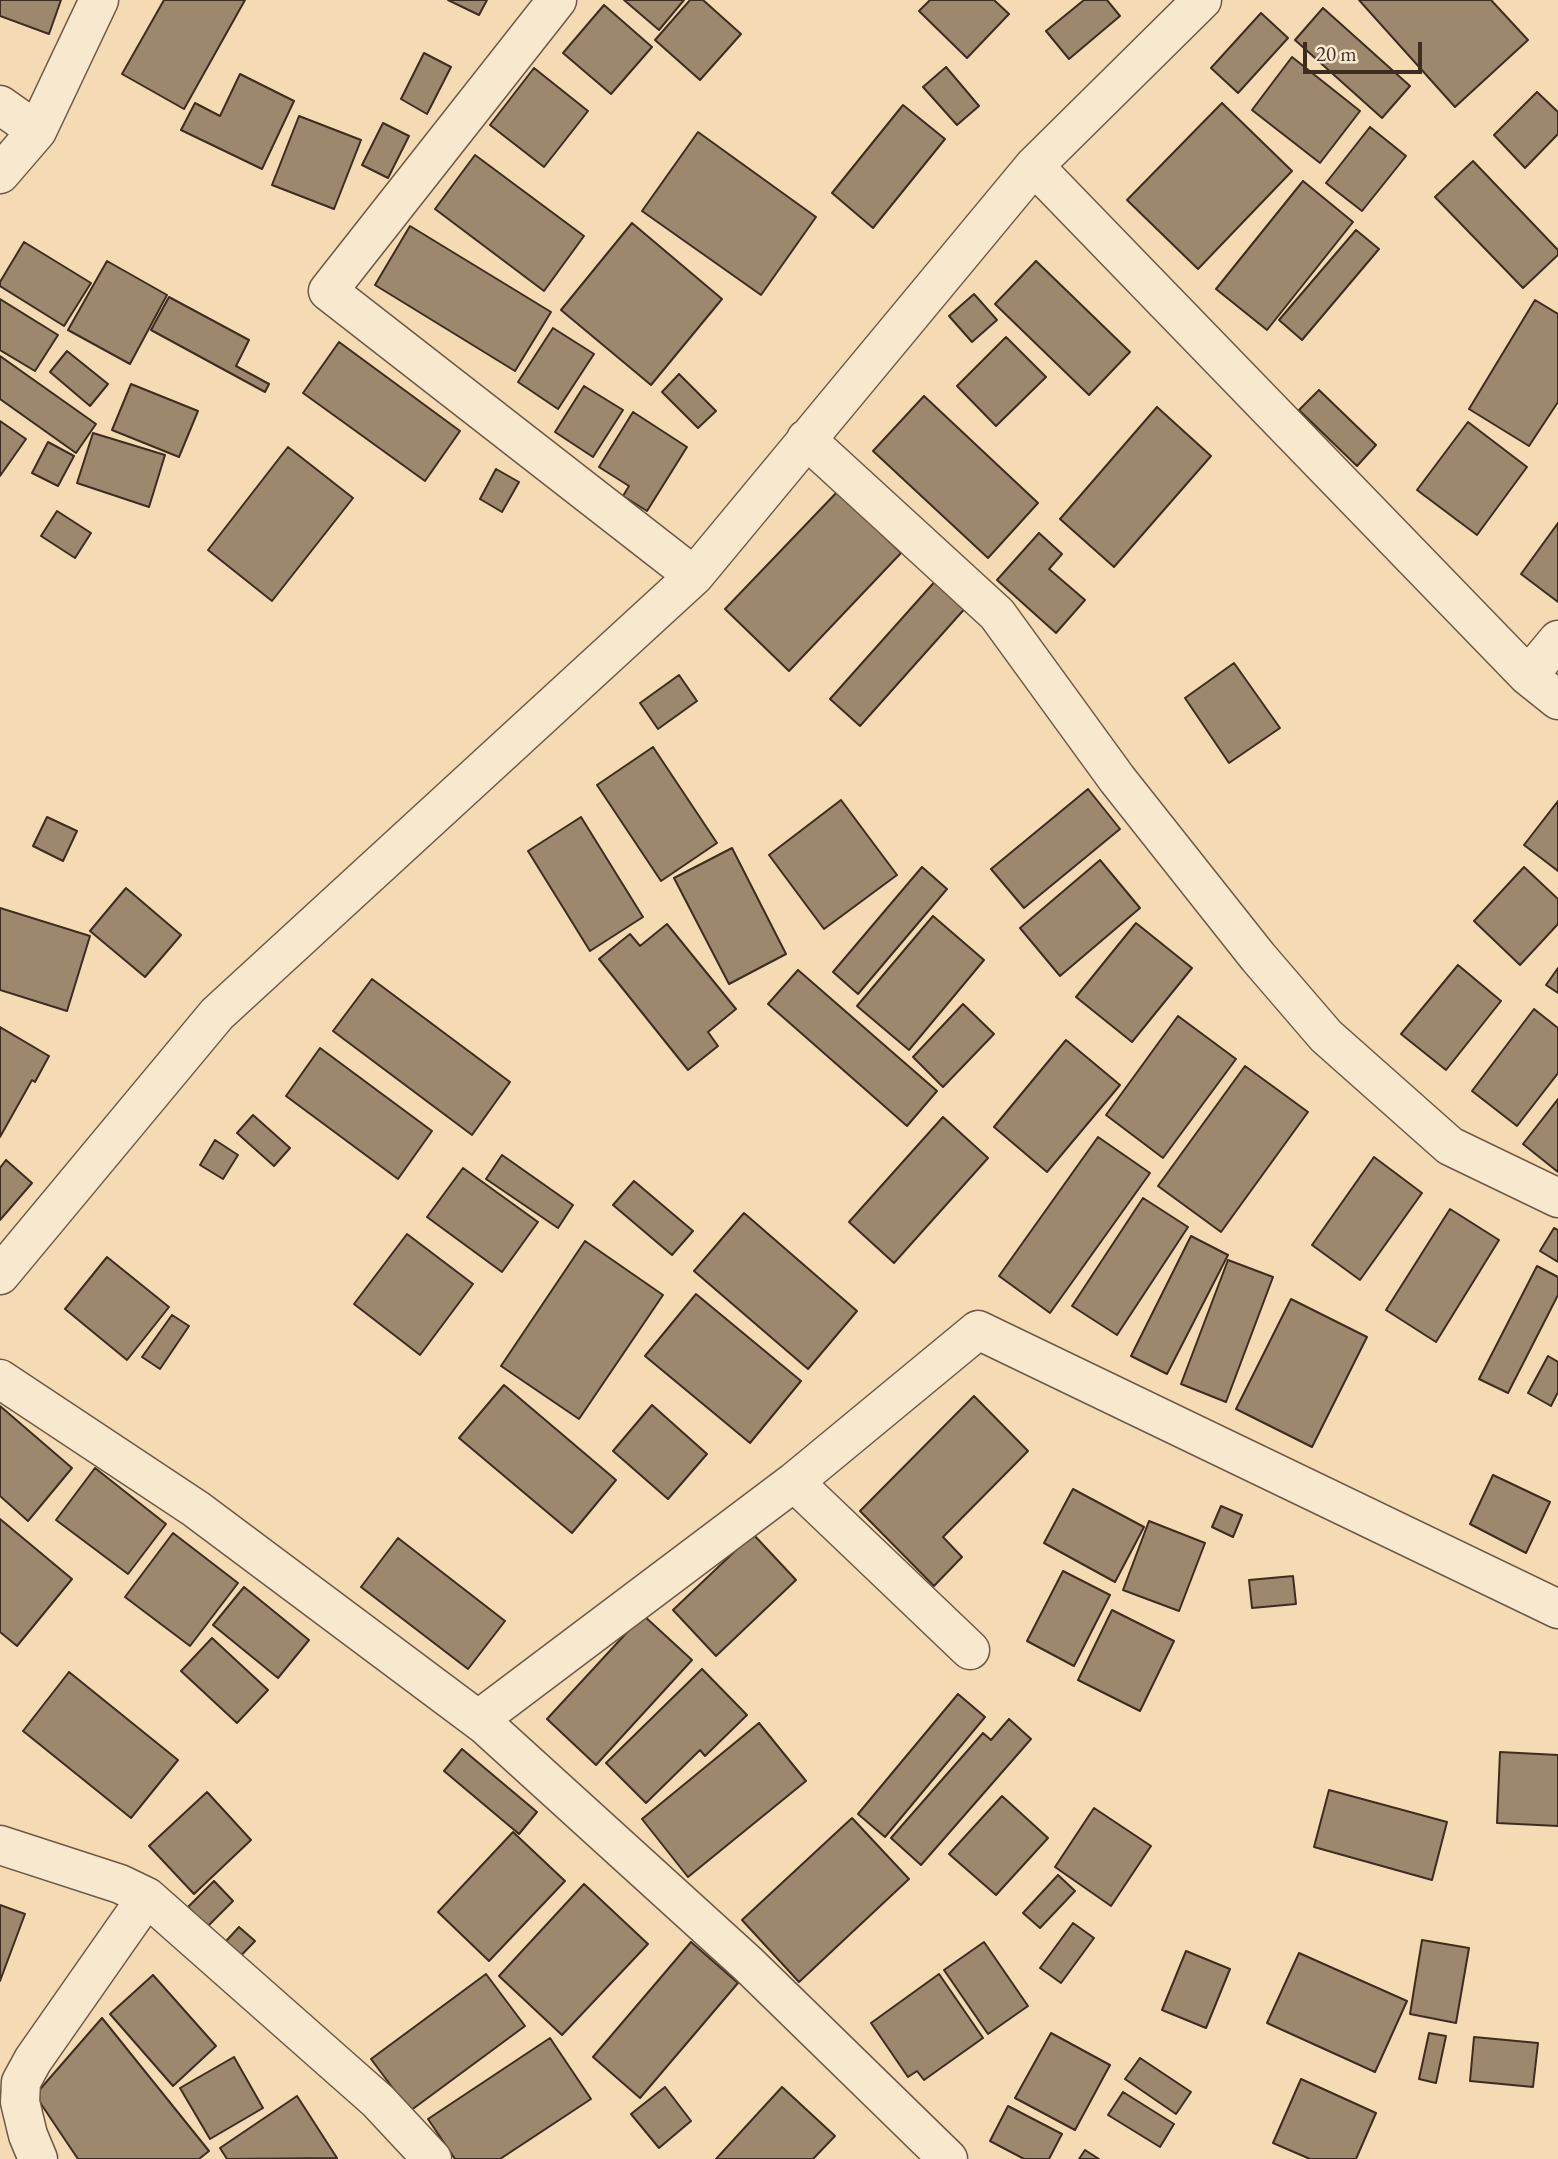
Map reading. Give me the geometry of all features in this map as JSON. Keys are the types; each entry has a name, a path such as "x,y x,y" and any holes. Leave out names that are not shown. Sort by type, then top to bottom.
{"street":[{"path":"0,174 37,131 99,0"},
{"path":"557,0 328,290 694,576"},
{"path":"0,1275 217,1014 694,576 1034,166 1202,0"},
{"path":"0,104 37,131"},
{"path":"1034,166 1528,676 1558,700"},
{"path":"806,439 997,614 1117,779 1258,957 1326,1036 1450,1146 1558,1198"},
{"path":"1528,676 1558,640"},
{"path":"478,1720 794,1482 978,1331 1558,1609"},
{"path":"0,1379 196,1509 478,1720 748,1964 948,2159"},
{"path":"794,1482 970,1650"},
{"path":"0,1845 120,1884 147,1897 378,2101 432,2159"},
{"path":"38,2159 28,2136 20,2102 21,2082 33,2060 147,1897"}],"building":[{"path":"0,0 61,0 49,34 0,16"},
{"path":"164,0 245,0 184,109 122,74"},
{"path":"448,0 487,0 479,15"},
{"path":"624,0 684,0 659,30"},
{"path":"690,0 703,0 741,34 700,80 655,40"},
{"path":"930,0 994,0 1009,14 967,58 919,11"},
{"path":"1084,0 1107,0 1120,16 1069,59 1046,31"},
{"path":"1359,0 1491,0 1528,40 1455,107"},
{"path":"604,5 652,47 611,94 563,53"},
{"path":"1323,8 1410,86 1382,118 1295,40"},
{"path":"1261,13 1288,38 1238,93 1211,68"},
{"path":"424,53 451,67 427,114 401,99"},
{"path":"1292,57 1360,111 1320,163 1252,110"},
{"path":"946,67 979,106 957,125 923,87"},
{"path":"534,68 588,111 544,167 490,125"},
{"path":"240,74 294,101 262,169 181,130 195,103 220,116"},
{"path":"1537,92 1558,112 1558,134 1525,168 1494,135"},
{"path":"1222,103 1292,171 1198,269 1127,200"},
{"path":"903,105 945,139 873,228 832,193"},
{"path":"299,116 361,140 334,209 272,185"},
{"path":"383,123 409,136 388,178 362,165"},
{"path":"1370,127 1406,156 1362,211 1326,183"},
{"path":"698,132 816,217 761,295 642,211"},
{"path":"475,155 584,236 544,291 435,209"},
{"path":"1473,161 1558,250 1558,255 1523,288 1435,197"},
{"path":"1303,181 1353,222 1267,330 1216,289"},
{"path":"632,223 722,299 651,385 561,310"},
{"path":"410,226 551,312 515,371 375,285"},
{"path":"1356,230 1379,249 1302,340 1279,320"},
{"path":"24,242 91,283 64,326 0,286"},
{"path":"107,261 167,295 130,364 68,330"},
{"path":"1036,261 1130,352 1089,395 995,304"},
{"path":"974,294 997,320 972,342 949,316"},
{"path":"169,297 249,340 236,366 269,384 265,392 151,330"},
{"path":"0,299 58,335 35,371 0,350"},
{"path":"1535,300 1558,314 1558,402 1529,446 1469,409"},
{"path":"553,328 594,354 558,409 518,382"},
{"path":"1006,337 1046,377 996,426 957,386"},
{"path":"339,342 460,431 425,481 303,393"},
{"path":"67,351 108,384 90,406 50,372"},
{"path":"0,356 96,424 76,453 0,399"},
{"path":"679,374 716,411 698,428 662,392"},
{"path":"131,384 198,411 179,457 112,430"},
{"path":"584,386 623,410 593,457 555,432"},
{"path":"1319,390 1376,445 1357,466 1299,410"},
{"path":"924,396 1038,503 988,558 873,451"},
{"path":"1157,407 1211,456 1114,567 1060,519"},
{"path":"633,412 687,447 647,511 623,496 629,486 599,467"},
{"path":"0,421 26,439 0,476"},
{"path":"1468,422 1527,467 1477,535 1417,490"},
{"path":"93,433 165,455 149,507 77,483"},
{"path":"48,442 74,456 58,486 32,473"},
{"path":"288,447 353,498 272,601 208,550"},
{"path":"496,469 519,482 502,512 480,499"},
{"path":"838,491 901,553 789,671 725,609"},
{"path":"57,511 91,533 75,558 41,536"},
{"path":"1558,523 1558,602 1521,574"},
{"path":"1039,533 1062,554 1049,569 1085,600 1056,633 997,580"},
{"path":"938,578 968,605 860,726 830,699"},
{"path":"1234,663 1280,728 1229,763 1185,698"},
{"path":"679,675 697,701 658,729 640,703"},
{"path":"653,747 717,843 661,881 597,785"},
{"path":"1088,789 1120,829 1024,908 991,869"},
{"path":"841,800 897,875 824,929 769,855"},
{"path":"1558,801 1558,871 1524,845"},
{"path":"47,817 77,831 63,861 33,846"},
{"path":"581,817 643,917 590,951 528,851"},
{"path":"732,848 786,954 729,984 674,878"},
{"path":"1100,860 1140,908 1060,976 1020,928"},
{"path":"922,867 947,889 858,994 833,972"},
{"path":"1524,867 1558,899 1558,924 1520,965 1474,921"},
{"path":"126,888 181,935 145,977 90,931"},
{"path":"0,908 90,936 67,1011 0,990"},
{"path":"933,916 984,960 909,1050 857,1006"},
{"path":"1136,923 1192,968 1132,1042 1076,997"},
{"path":"667,924 736,1009 708,1032 718,1046 688,1070 599,959 630,934 640,946"},
{"path":"1458,965 1501,1001 1446,1070 1401,1034"},
{"path":"1558,968 1558,993 1546,985"},
{"path":"798,970 937,1091 907,1126 768,1004"},
{"path":"372,979 510,1082 472,1135 333,1031"},
{"path":"963,1004 994,1034 943,1087 913,1057"},
{"path":"1534,1009 1558,1028 1558,1073 1517,1126 1472,1091"},
{"path":"1178,1016 1236,1059 1163,1158 1106,1115"},
{"path":"0,1027 49,1056 35,1082 32,1080 0,1137"},
{"path":"1066,1040 1120,1085 1047,1172 994,1127"},
{"path":"320,1048 432,1131 398,1179 286,1096"},
{"path":"1245,1066 1308,1112 1221,1232 1158,1186"},
{"path":"1558,1099 1558,1172 1523,1144"},
{"path":"253,1115 290,1148 274,1166 237,1133"},
{"path":"943,1117 988,1158 894,1263 849,1222"},
{"path":"1098,1137 1150,1173 1050,1313 999,1276"},
{"path":"215,1140 238,1155 223,1179 200,1165"},
{"path":"502,1155 573,1205 558,1228 486,1179"},
{"path":"1374,1157 1422,1193 1360,1280 1312,1245"},
{"path":"6,1160 32,1183 0,1220 0,1168"},
{"path":"463,1168 538,1222 502,1272 427,1217"},
{"path":"634,1181 693,1231 672,1255 613,1205"},
{"path":"1143,1198 1188,1227 1117,1335 1072,1306"},
{"path":"1450,1209 1499,1240 1436,1342 1386,1310"},
{"path":"744,1213 857,1311 808,1369 694,1271"},
{"path":"1554,1228 1558,1230 1558,1262 1540,1251"},
{"path":"407,1234 473,1284 420,1355 354,1304"},
{"path":"1191,1236 1228,1255 1167,1374 1131,1356"},
{"path":"585,1241 663,1295 579,1419 501,1366"},
{"path":"107,1257 169,1307 127,1360 65,1309"},
{"path":"1228,1260 1273,1277 1226,1402 1181,1384"},
{"path":"1537,1266 1558,1277 1558,1295 1508,1393 1479,1379"},
{"path":"696,1294 801,1381 750,1443 645,1356"},
{"path":"1291,1299 1367,1337 1312,1447 1236,1409"},
{"path":"172,1315 189,1326 160,1369 142,1357"},
{"path":"1548,1356 1558,1362 1558,1392 1551,1406 1528,1393"},
{"path":"504,1385 616,1480 572,1533 459,1438"},
{"path":"974,1396 1028,1451 943,1537 962,1557 934,1586 860,1511"},
{"path":"652,1405 707,1454 668,1499 613,1451"},
{"path":"0,1406 72,1468 28,1521 0,1496"},
{"path":"95,1468 166,1524 128,1574 56,1520"},
{"path":"1493,1475 1550,1502 1526,1553 1470,1524"},
{"path":"1073,1489 1144,1527 1115,1582 1044,1543"},
{"path":"1221,1506 1242,1515 1233,1537 1212,1527"},
{"path":"0,1519 72,1579 17,1646 0,1632"},
{"path":"1149,1521 1205,1543 1179,1611 1123,1590"},
{"path":"173,1533 238,1583 190,1646 125,1597"},
{"path":"753,1534 796,1580 716,1656 673,1610"},
{"path":"398,1538 505,1621 468,1669 361,1587"},
{"path":"1063,1571 1110,1595 1074,1666 1027,1641"},
{"path":"1293,1576 1296,1604 1252,1608 1249,1580"},
{"path":"244,1587 309,1640 278,1678 213,1625"},
{"path":"1112,1610 1174,1641 1140,1711 1078,1680"},
{"path":"643,1615 692,1660 596,1765 547,1719"},
{"path":"212,1638 268,1690 237,1723 181,1671"},
{"path":"702,1669 747,1715 705,1756 700,1750 646,1803 606,1763"},
{"path":"69,1672 178,1760 131,1818 23,1731"},
{"path":"958,1694 985,1717 885,1837 858,1814"},
{"path":"1009,1719 1031,1739 921,1865 891,1838 983,1733 991,1740"},
{"path":"759,1723 806,1781 688,1877 642,1819"},
{"path":"462,1749 537,1812 519,1834 444,1771"},
{"path":"1500,1752 1558,1755 1558,1826 1497,1823"},
{"path":"1329,1790 1447,1822 1432,1880 1314,1847"},
{"path":"207,1792 251,1840 194,1894 149,1846"},
{"path":"1002,1796 1048,1838 996,1895 949,1854"},
{"path":"1094,1808 1151,1846 1111,1906 1055,1867"},
{"path":"852,1818 909,1879 799,1982 742,1920"},
{"path":"513,1832 565,1881 489,1961 438,1912"},
{"path":"1058,1875 1075,1891 1040,1928 1023,1913"},
{"path":"214,1881 233,1901 207,1927 188,1907"},
{"path":"584,1884 648,1944 562,2035 499,1976"},
{"path":"0,1905 25,1914 0,1981"},
{"path":"1073,1923 1094,1938 1061,1983 1040,1968"},
{"path":"239,1927 255,1941 231,1966 216,1952"},
{"path":"1422,1940 1469,1948 1456,2023 1410,2014"},
{"path":"691,1942 738,1983 640,2098 593,2057"},
{"path":"984,1942 1028,2006 988,2034 944,1970"},
{"path":"1186,1951 1230,1969 1206,2028 1162,2010"},
{"path":"1299,1953 1407,2001 1375,2072 1267,2023"},
{"path":"486,1974 525,2026 410,2111 371,2059"},
{"path":"939,1974 983,2038 924,2080 917,2071 908,2077 871,2023"},
{"path":"153,1975 216,2046 173,2086 110,2014"},
{"path":"102,2018 209,2151 199,2159 78,2159 35,2095"},
{"path":"1051,2033 1110,2065 1075,2130 1015,2098"},
{"path":"1429,2033 1446,2036 1436,2083 1419,2079"},
{"path":"1474,2037 1538,2043 1533,2087 1470,2081"},
{"path":"550,2038 591,2099 500,2159 455,2159 428,2119"},
{"path":"234,2057 263,2108 210,2139 180,2088"},
{"path":"1140,2058 1191,2092 1176,2114 1125,2079"},
{"path":"1301,2079 1376,2113 1356,2159 1310,2159 1273,2143"},
{"path":"665,2087 691,2121 659,2148 631,2114"},
{"path":"782,2087 835,2136 813,2159 716,2159"},
{"path":"1123,2092 1174,2124 1160,2147 1108,2115"},
{"path":"297,2096 337,2158 227,2159 220,2148"},
{"path":"1008,2106 1062,2134 1049,2159 1024,2159 990,2141"},
{"path":"1085,2150 1099,2159 1079,2159"}]}
